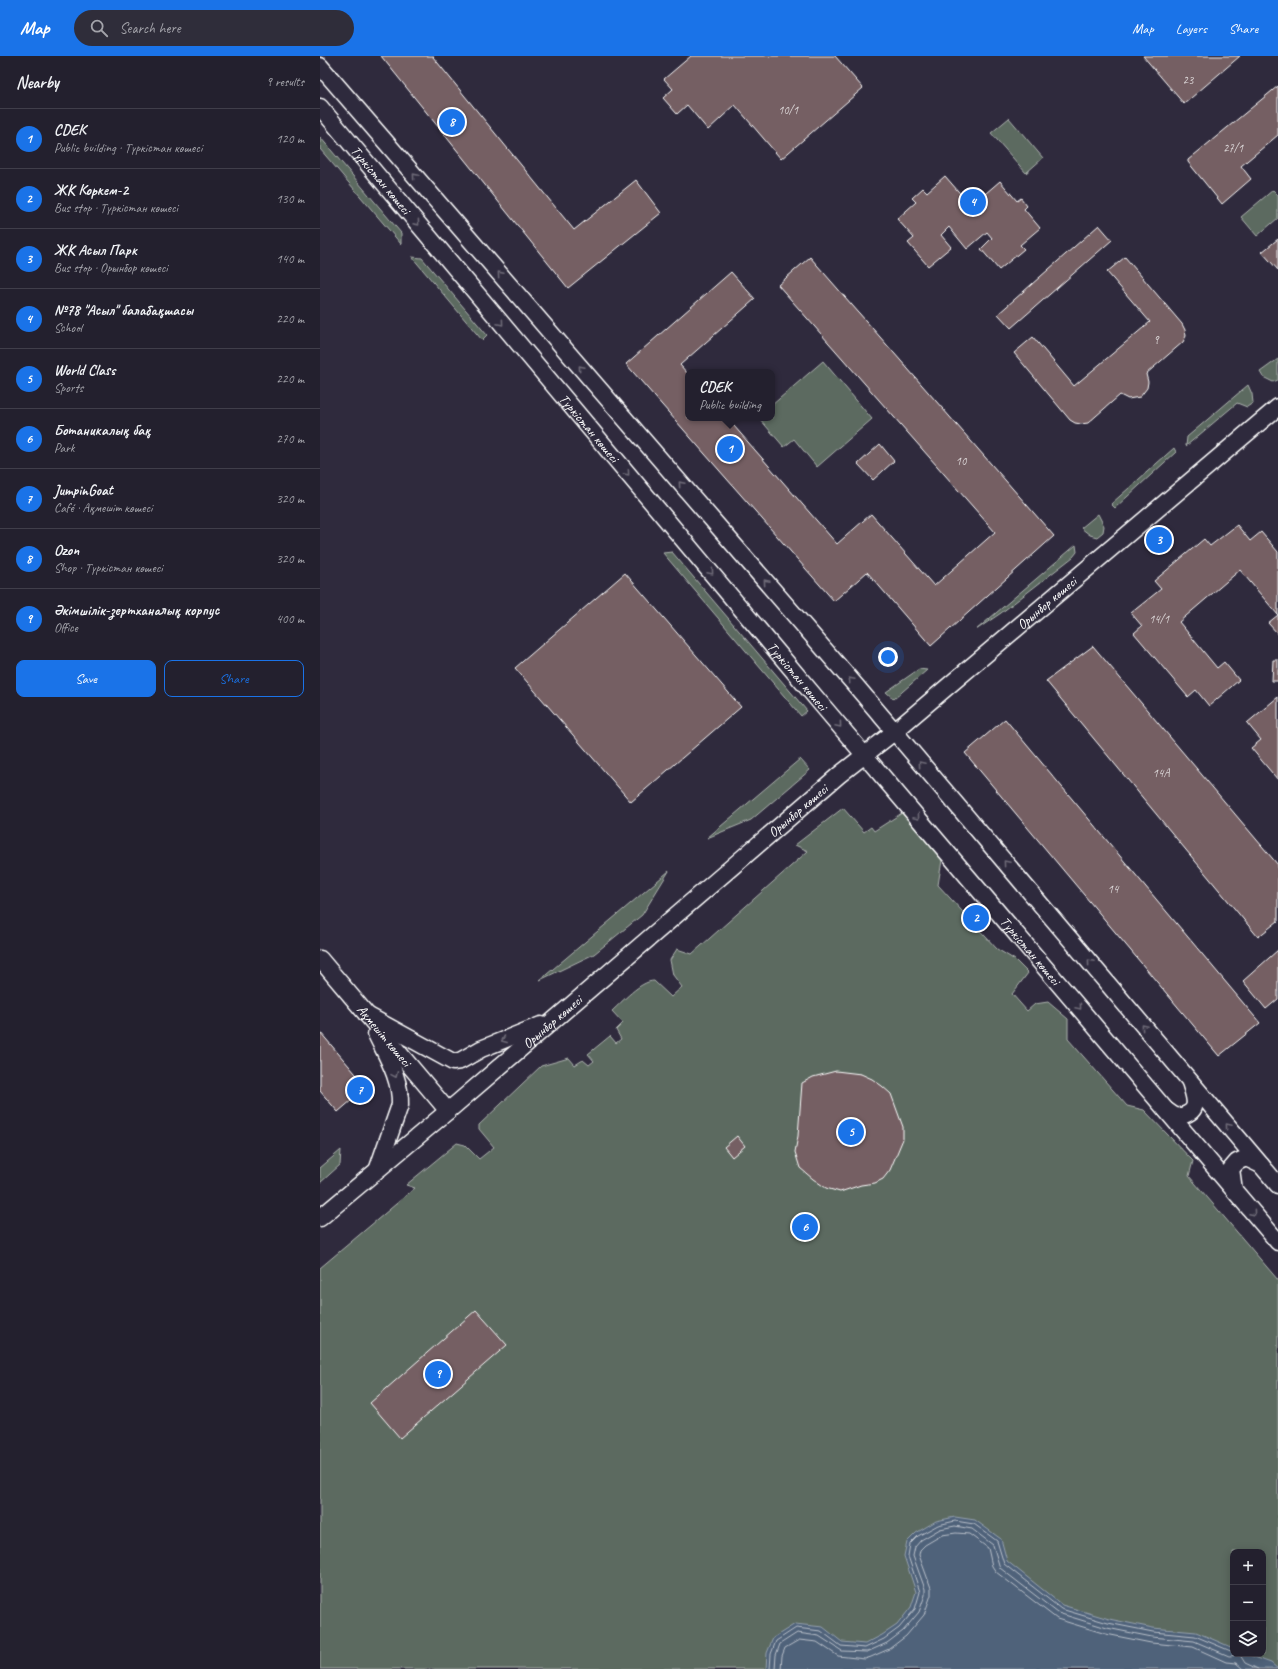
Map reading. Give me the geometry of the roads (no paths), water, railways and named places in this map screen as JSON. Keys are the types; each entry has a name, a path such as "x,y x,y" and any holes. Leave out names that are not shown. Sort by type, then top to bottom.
{"main road":[{"name":"Түркістан көшесі","path":"320,66 856,686 1278,1185"},
{"name":"Түркістан көшесі","path":"320,108 865,755 1278,1242"},
{"name":"Орынбор көшесі","path":"320,1218 448,1111 839,775 894,732 1278,407"},
{"name":"Ақмешіт көшесі","path":"320,959 448,1111"},
{"path":"367,1015 453,1062 460,1061 481,1049 553,1020"},
{"path":"367,1015 398,1080 400,1096 400,1105 377,1169"},
{"path":"1166,1110 1176,1117 1188,1115 1193,1110 1195,1098 1190,1081"},
{"path":"1234,1191 1231,1169 1237,1162 1246,1158 1261,1165"}],"water":[{"path":"955,1517 975,1520 1001,1539 1007,1561 1062,1605 1109,1619 1153,1628 1196,1632 1230,1647 1230,1657 1254,1657 1271,1663 1278,1669 766,1669 767,1653 773,1638 795,1624 823,1627 842,1642 865,1644 897,1625 911,1607 916,1592 904,1556 907,1542 916,1533 936,1521"}],"place":[{"name":"Ozon","path":"452,122"},
{"name":"№78 \"Асыл\" балабақшасы","path":"973,202"},
{"name":"CDEK","path":"730,449"},
{"name":"ЖК Асыл Парк","path":"1159,540"},
{"name":"ЖК Коркем-2","path":"976,918"},
{"name":"JumpinGoat","path":"360,1090"},
{"name":"World Class","path":"851,1132"},
{"name":"Ботаникалық бақ","path":"805,1227"},
{"name":"Әкімшілік-зертханалық корпус","path":"438,1374"}]}
